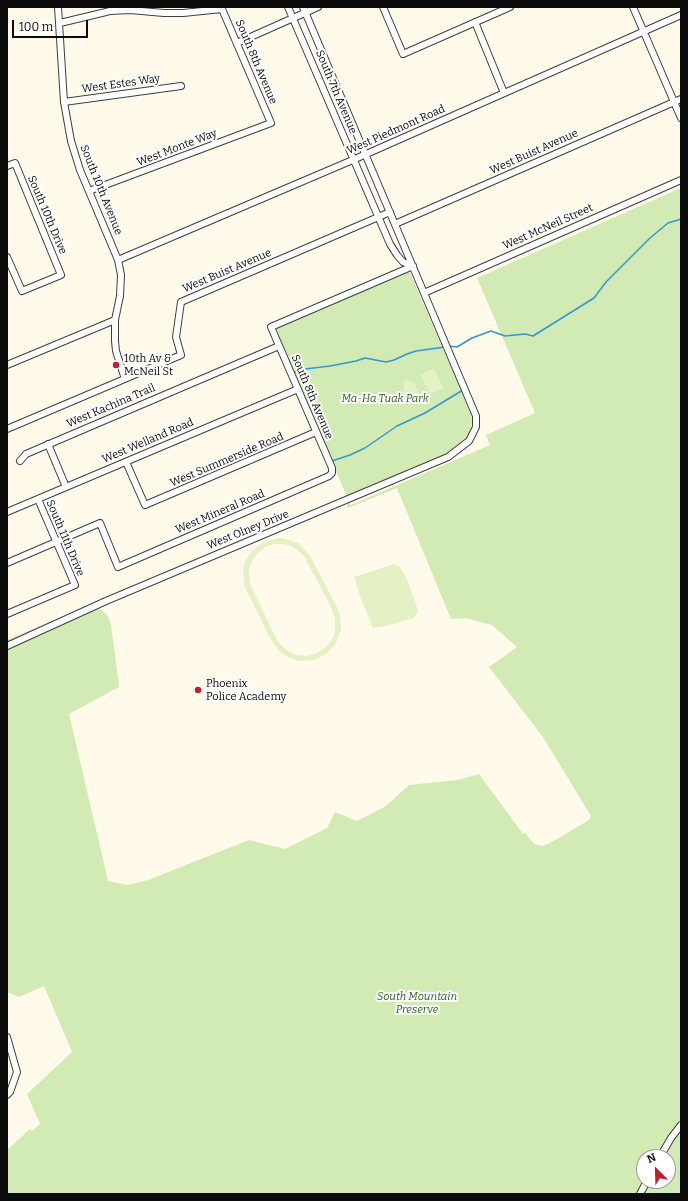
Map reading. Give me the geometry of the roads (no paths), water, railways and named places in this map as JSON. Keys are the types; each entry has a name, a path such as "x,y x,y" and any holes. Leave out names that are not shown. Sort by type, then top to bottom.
{"street":[{"name":"South 10th Avenue","path":"58,7 64,102 71,142 80,170 118,260 121,275 122,281 115,320 115,341 116,351 124,379"},
{"name":"South 7th Avenue","path":"288,7 390,244 403,262 413,266"},
{"path":"237,42 293,18 304,10 318,7"},
{"path":"383,7 403,54 510,7"},
{"path":"633,7 681,118"},
{"name":"South 8th Avenue","path":"60,23 110,11 130,10 183,13 222,9 271,123"},
{"name":"South 7th Avenue","path":"304,10 476,416"},
{"name":"West Piedmont Road","path":"118,260 366,154 681,15"},
{"path":"474,22 504,93"},
{"name":"West Estes Way","path":"64,102 181,86"},
{"name":"West Buist Avenue","path":"395,224 681,98"},
{"name":"West Monte Way","path":"89,191 271,123"},
{"name":"South 10th Drive","path":"7,166 15,163 61,275 22,291 7,256"},
{"name":"West McNeil Street","path":"424,293 681,180"},
{"name":"West Buist Avenue","path":"124,379 181,355 176,337 181,302 390,212"},
{"name":"South 8th Avenue","path":"329,476 332,473 332,468 271,327 413,266"},
{"path":"7,365 115,320"},
{"name":"West Kachina Trail","path":"20,461 26,454 48,444 279,346"},
{"path":"7,429 124,379"},
{"name":"West Welland Road","path":"7,512 298,389"},
{"name":"West Olney Drive","path":"7,646 106,601 448,457 469,441 476,427 476,416"},
{"name":"West Summerside Road","path":"126,462 145,506 316,432"},
{"path":"48,444 66,487"},
{"name":"West Mineral Road","path":"56,542 100,524 118,567 329,476"},
{"name":"South 11th Drive","path":"7,614 75,585 38,499"},
{"path":"7,563 56,542"},
{"path":"7,1037 17,1072 10,1092 7,1095"},
{"path":"665,1149 681,1125"}],"waterway":[{"path":"449,346 457,347 472,338 491,331 505,336 525,334 533,336 594,298 606,282 650,238 668,223 681,219"},
{"path":"292,373 305,369 330,366 365,358 386,362 416,351 445,347"},
{"path":"332,461 365,448 397,426 425,413 463,390"}],"place":[{"name":"10th Av & McNeil St","path":"116,365"},
{"name":"Phoenix Police Academy","path":"198,690"}],"park label":[{"name":"Ma-Ha Tuak Park","path":"385,399"},
{"name":"South Mountain Preserve","path":"417,1003"}]}
